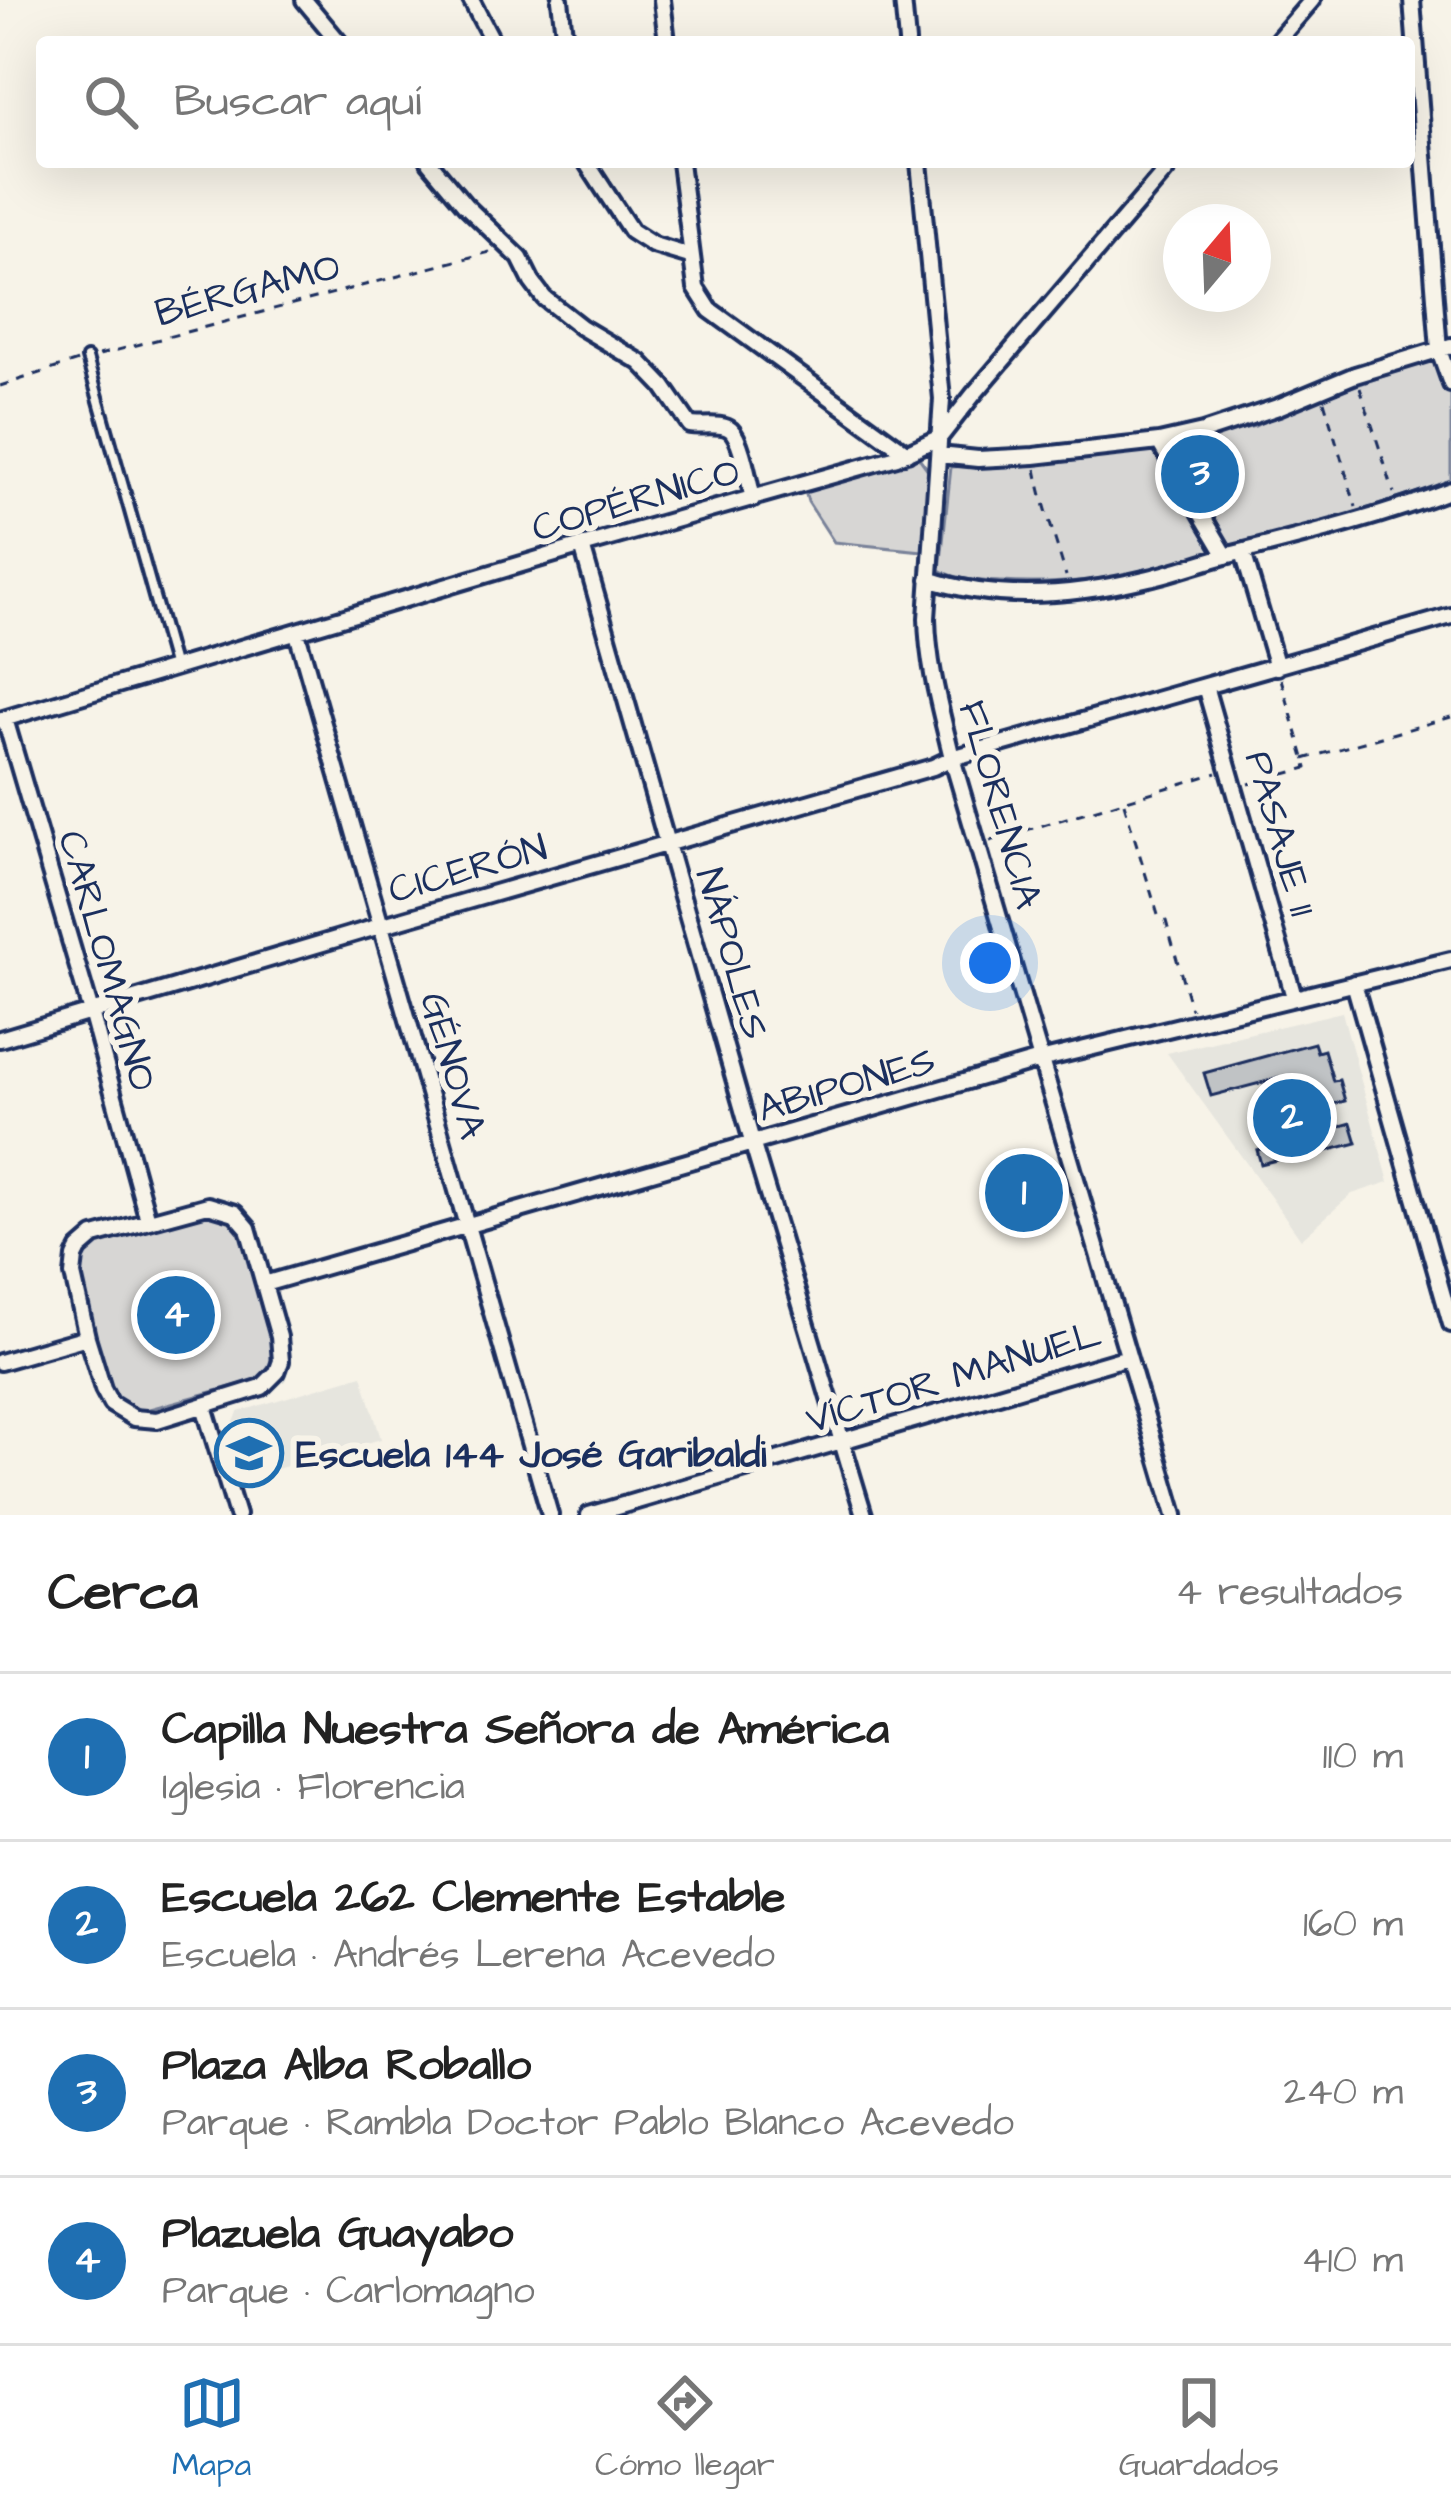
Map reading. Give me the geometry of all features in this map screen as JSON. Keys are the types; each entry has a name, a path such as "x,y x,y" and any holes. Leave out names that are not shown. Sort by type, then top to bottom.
{"street":[{"path":"304,0 334,36"},
{"path":"471,0 490,36"},
{"path":"560,0 564,36"},
{"path":"662,0 666,36"},
{"path":"903,0 906,36"},
{"path":"1281,36 1312,0"},
{"path":"1412,0 1451,384"},
{"path":"434,168 525,264 544,298 581,327 640,362 690,425 730,430 754,499"},
{"path":"590,168 632,231 653,245 690,256"},
{"path":"681,168 696,287 710,310 907,453"},
{"name":"FLORENCIA","path":"920,168 942,398 928,652 952,758 1175,1515"},
{"name":"COPÉRNICO","path":"2,719 907,453 940,437 1168,168"},
{"path":"939,454 978,459 1034,456 1159,442 1204,432 1355,375 1445,348"},
{"path":"1159,442 1226,556"},
{"path":"929,579 979,592 1034,594 1153,578 1451,490"},
{"name":"NÁPOLES","path":"582,546 864,1515"},
{"path":"1243,552 1277,667"},
{"name":"CICERÓN","path":"0,1040 952,758 1451,616"},
{"name":"GÉNOVA","path":"297,633 550,1515"},
{"name":"PASAJE 11","path":"1205,686 1294,997"},
{"name":"CARLOMAGNO","path":"2,719 148,1220"},
{"name":"ABIPONES","path":"264,1284 1040,1060 1451,960"},
{"path":"1354,983 1451,1324"},
{"path":"199,1206 229,1210 248,1228 282,1349 277,1372 262,1387 157,1420 123,1414 111,1404 87,1337 73,1275 78,1252 94,1236 148,1220 199,1206"},
{"path":"0,1361 87,1337"},
{"name":"VÍCTOR MANUEL","path":"589,1515 1128,1357"},
{"path":"204,1406 237,1515"}],"lane":[{"path":"87,358 174,669"}],"path":[{"name":"BÉRGAMO","path":"0,386 87,358 509,247"},
{"path":"1355,375 1399,508"},
{"path":"1320,388 1360,519"},
{"path":"1034,456 1042,501 1070,591"},
{"path":"1235,788 1306,768 1277,667"},
{"path":"1304,760 1451,717"},
{"path":"980,844 1230,770"},
{"path":"1124,801 1195,1022"}],"shaded area":[{"path":"1451,353 1451,481 1228,551 1116,576 1002,582 940,570 951,467 1184,442 1255,426 1289,408"},
{"path":"908,457 920,459 931,474 923,551 834,542 805,491"},
{"path":"1342,1012 1389,1182 1352,1194 1301,1239 1167,1053"},
{"path":"203,1212 225,1215 240,1233 273,1345 270,1364 260,1379 142,1411 119,1400 109,1387 78,1275 80,1266 96,1244"},
{"path":"362,1375 381,1439 249,1477 233,1425 238,1412"}],"building":[{"path":"1314,1043 1317,1052 1324,1050 1345,1101 1289,1116 1279,1078 1211,1096 1204,1073"},
{"path":"1351,1123 1357,1143 1261,1164 1257,1150"},
{"path":"1042,1178 1047,1198 1023,1205 1021,1197 1003,1202 1000,1190"}],"place":[{"name":"Plaza Alba Roballo","path":"1200,474"},
{"name":"Escuela 262 Clemente Estable","path":"1292,1118"},
{"name":"Capilla Nuestra Señora de América","path":"1024,1193"},
{"name":"Plazuela Guayabo","path":"176,1315"},
{"name":"Escuela 144 José Garibaldi","path":"249,1453"}]}
